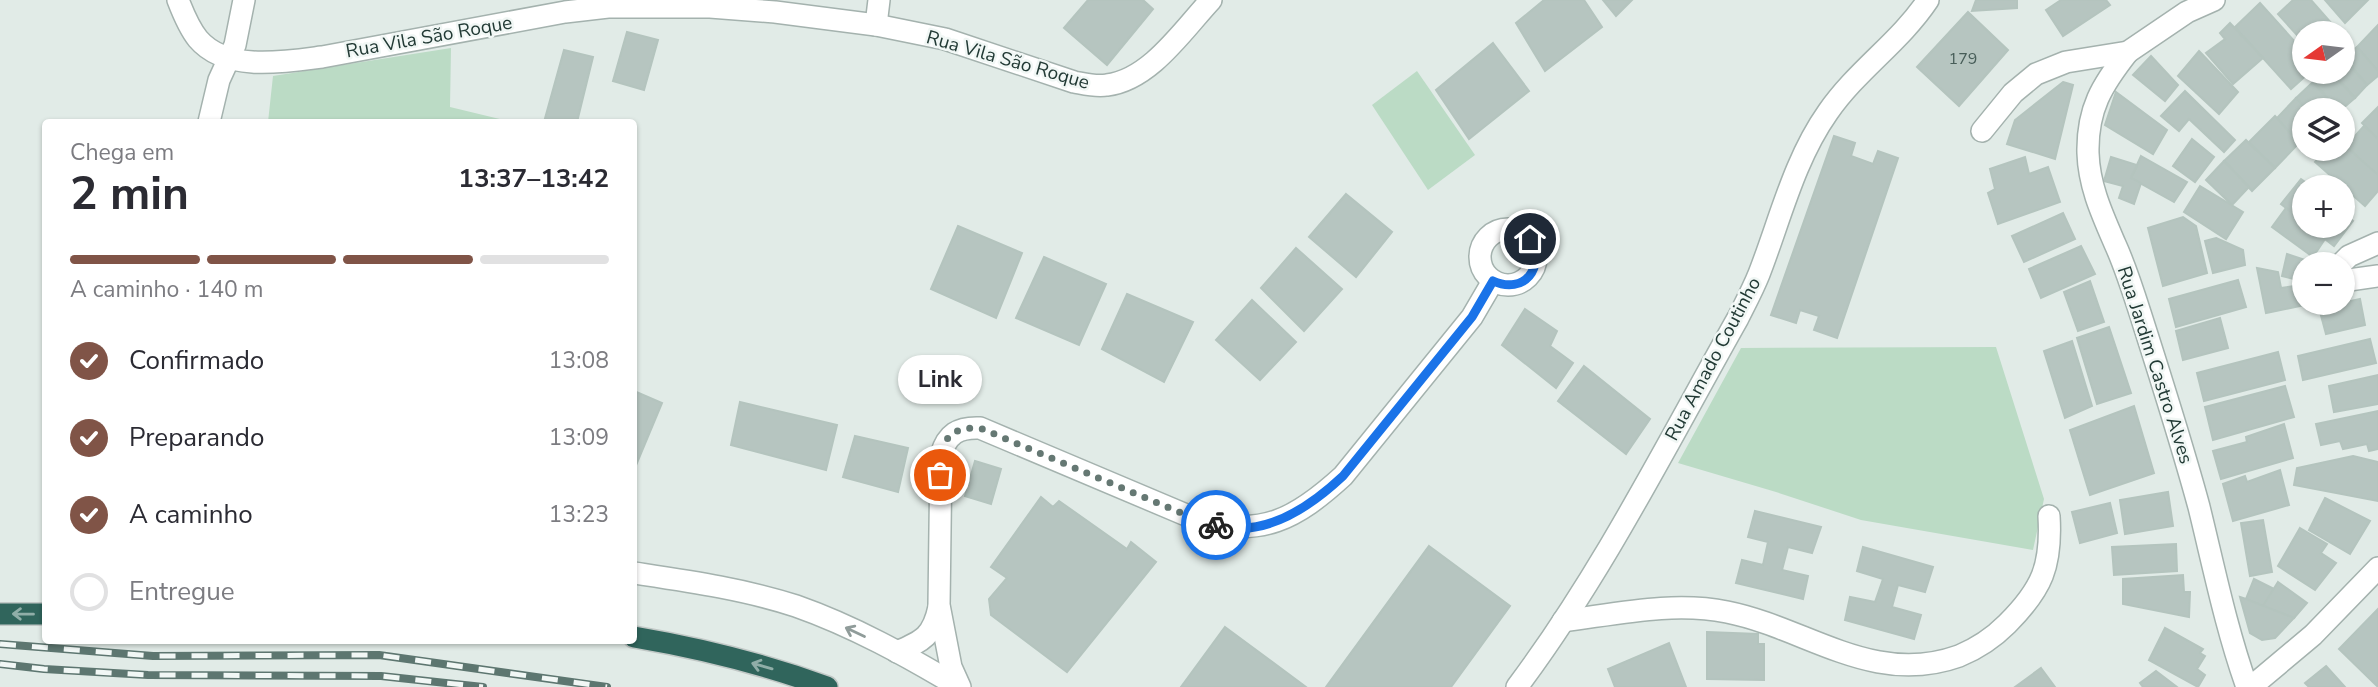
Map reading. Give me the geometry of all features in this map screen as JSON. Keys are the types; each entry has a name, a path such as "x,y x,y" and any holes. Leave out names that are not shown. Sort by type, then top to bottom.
{"highway":[{"path":"0,614 42,614"},
{"path":"637,637 737,659 827,687"}],"street":[{"name":"Rua Vila São Roque","path":"178,0 198,38 211,50 228,58 292,61 565,12 608,7 710,3 945,38 1074,82 1094,86 1128,80 1148,68 1211,0"},
{"path":"210,119 219,80 234,45 244,0"},
{"path":"876,26 879,0"},
{"name":"Rua Amado Coutinho","path":"1517,687 1563,621 1738,318 1758,276 1808,145 1828,112 1851,84 1891,46 1928,0"},
{"path":"1982,131 2013,93 2036,74 2066,62 2129,52 2187,12 2214,0"},
{"name":"Rua Jardim Castro Alves","path":"2129,52 2106,80 2096,104 2088,153 2091,181 2099,209 2116,246 2140,313 2176,427 2198,505 2224,617 2249,687"},
{"path":"2355,253 2378,243"},
{"path":"2355,279 2378,276"},
{"path":"897,652 929,634 936,622 939,605 941,455 945,440 956,431 980,428 1198,520 1222,527 1248,528 1273,522 1297,513 1343,476 1472,317 1493,281"},
{"path":"1563,621 1687,607 1727,612 1765,624 1858,662 1887,668 1916,669 1944,663 1974,650 2002,629 2026,605 2043,575 2051,545 2049,516"},
{"path":"2249,687 2314,635 2378,568"},
{"path":"637,574 743,592 796,606 897,652 959,687"},
{"path":"939,605 951,667 959,687"}],"green space":[{"path":"451,48 450,107 500,119 268,119 273,76"},
{"path":"1417,71 1475,155 1428,190 1372,105"},
{"path":"1996,347 2044,499 2033,550 1861,520 1678,463 1741,348"}],"building":[{"path":"1088,0 1143,0 1153,9 1107,65 1064,28"},
{"path":"1544,0 1584,0 1602,27 1545,71 1516,23"},
{"path":"1603,0 1632,0 1616,16"},
{"path":"1976,0 2017,0 2017,8 1972,11"},
{"path":"2061,0 2106,0 2110,5 2063,36 2046,10"},
{"path":"2293,0 2311,0 2329,21 2292,21 2292,30 2278,14"},
{"path":"2325,0 2368,0 2347,21 2343,21"},
{"path":"2260,3 2292,39 2292,84 2297,84 2291,89 2235,27"},
{"path":"1968,12 2008,50 1959,106 1917,67"},
{"path":"2230,23 2263,58 2233,84 2206,53 2225,39 2220,33"},
{"path":"2378,25 2378,71 2357,47"},
{"path":"627,32 658,40 644,90 613,81"},
{"path":"1493,43 1529,91 1469,139 1436,90"},
{"path":"2356,48 2378,71 2378,76 2367,85 2356,72"},
{"path":"564,50 593,57 578,119 545,119"},
{"path":"2199,51 2238,92 2219,114 2178,76"},
{"path":"2151,56 2178,85 2165,101 2133,75"},
{"path":"2356,72 2367,85 2355,98 2342,84 2356,84"},
{"path":"2063,82 2073,85 2055,159 2007,144 2015,120"},
{"path":"2311,84 2315,84 2327,98 2296,98"},
{"path":"2315,84 2342,84 2355,98 2327,98"},
{"path":"2185,91 2235,140 2224,152 2189,119 2179,131 2161,116"},
{"path":"2116,92 2167,130 2153,154 2105,125"},
{"path":"2292,102 2292,135 2277,118"},
{"path":"2378,107 2378,139 2362,123"},
{"path":"2275,116 2292,135 2292,150 2275,168 2249,142"},
{"path":"2364,126 2378,139 2378,175 2355,154 2355,136"},
{"path":"1834,136 1855,143 1851,156 1873,164 1878,151 1898,158 1837,338 1814,330 1819,316 1800,310 1796,323 1771,315"},
{"path":"2192,139 2214,157 2195,182 2173,166"},
{"path":"2246,140 2275,168 2252,191 2224,161"},
{"path":"2355,155 2378,175 2378,191 2365,206 2355,197 2355,175 2330,175 2315,162 2355,161"},
{"path":"2141,156 2187,182 2174,202 2131,178"},
{"path":"2025,157 2029,174 2048,167 2060,202 1998,224 1988,193 1995,189 1990,169"},
{"path":"2111,157 2137,165 2131,178 2141,183 2134,204 2119,198 2123,186 2104,181"},
{"path":"2224,161 2249,187 2232,205 2206,180"},
{"path":"2200,186 2243,212 2226,239 2184,212"},
{"path":"2292,190 2292,213 2281,204"},
{"path":"1346,194 1392,232 1356,277 1309,237"},
{"path":"2286,208 2292,213 2292,238 2325,239 2316,252 2306,252 2272,227"},
{"path":"2063,213 2075,239 2024,262 2012,236"},
{"path":"2183,217 2196,226 2207,273 2163,286 2148,228"},
{"path":"958,226 1022,253 996,318 931,289"},
{"path":"2216,238 2243,250 2245,265 2213,273 2205,241"},
{"path":"2324,238 2340,238 2334,246"},
{"path":"2081,246 2095,274 2041,298 2029,269"},
{"path":"1296,248 1342,289 1304,331 1261,288"},
{"path":"2287,254 2292,256 2292,279 2282,276"},
{"path":"1044,257 1106,284 1079,345 1016,318"},
{"path":"2257,268 2278,272 2281,288 2292,286 2292,308 2266,313"},
{"path":"2238,280 2246,307 2176,327 2169,299"},
{"path":"2090,281 2104,322 2078,331 2064,292"},
{"path":"1127,294 1193,322 1164,382 1102,349"},
{"path":"2360,299 2365,325 2326,334 2321,315 2355,315 2355,300"},
{"path":"1252,300 1296,342 1260,380 1216,340"},
{"path":"1525,309 1557,331 1550,346 1573,363 1556,388 1502,345"},
{"path":"2220,318 2228,348 2183,360 2176,331"},
{"path":"2109,327 2131,393 2097,404 2077,338"},
{"path":"2370,339 2376,363 2303,380 2298,356"},
{"path":"2072,341 2092,406 2065,418 2044,351"},
{"path":"2278,352 2285,380 2204,401 2197,373"},
{"path":"1584,366 1650,419 1626,454 1558,401"},
{"path":"2378,375 2378,404 2334,412 2329,386"},
{"path":"2285,386 2294,417 2213,440 2205,407"},
{"path":"637,392 662,403 637,463"},
{"path":"740,402 837,425 826,470 731,445"},
{"path":"2134,406 2154,473 2090,495 2070,430"},
{"path":"2378,411 2378,449 2369,451 2367,444 2343,449 2340,441 2321,445 2316,424"},
{"path":"2284,424 2293,458 2221,479 2213,451 2247,442 2246,437"},
{"path":"855,436 908,448 898,492 843,477"},
{"path":"2353,456 2378,462 2378,501 2294,485 2297,468"},
{"path":"975,461 1001,469 991,504 965,496"},
{"path":"2280,470 2289,505 2233,521 2223,484 2245,476 2247,482"},
{"path":"2168,492 2173,526 2125,534 2120,500"},
{"path":"1041,497 1053,507 1059,501 1127,549 1131,542 1156,562 1067,672 991,615 989,599 1007,578 991,567"},
{"path":"2325,498 2370,521 2350,554 2309,530"},
{"path":"2110,503 2117,533 2080,543 2072,512"},
{"path":"1755,511 1821,527 1812,553 1788,547 1782,570 1808,576 1803,599 1736,583 1742,560 1763,565 1768,542 1748,537"},
{"path":"2263,520 2272,572 2250,576 2241,523"},
{"path":"2300,528 2327,544 2321,553 2336,563 2315,590 2278,566"},
{"path":"2176,544 2177,571 2114,575 2112,547"},
{"path":"1429,546 1510,606 1451,687 1326,687"},
{"path":"1863,547 1933,567 1925,592 1898,585 1892,607 1921,615 1914,639 1845,620 1850,597 1875,602 1883,579 1857,571"},
{"path":"2183,575 2184,592 2190,592 2189,617 2123,604 2123,579"},
{"path":"2254,579 2274,589 2263,606 2246,599"},
{"path":"2278,582 2307,603 2294,618 2263,606"},
{"path":"2240,597 2294,618 2275,638 2262,640 2250,633"},
{"path":"2378,609 2378,687 2339,649"},
{"path":"1225,627 1306,687 1181,687"},
{"path":"2165,628 2203,649 2200,653 2205,656 2197,669 2205,675 2198,687 2149,660"},
{"path":"1707,632 1758,634 1758,644 1764,644 1764,680 1707,679"},
{"path":"1669,643 1686,687 1615,687 1608,669"},
{"path":"2326,666 2345,687 2309,687 2305,683"},
{"path":"2041,668 2055,687 2015,687"},
{"path":"2156,671 2177,687 2143,687 2140,683"}],"railway":[{"path":"0,644 153,656 379,655 607,687"},
{"path":"0,664 148,675 381,676 483,687"}],"way so far":[{"path":"940,475 945,440 956,431 980,428 1198,520 1216,525"}],"place":[{"name":"Link","path":"940,475"}],"route":[{"path":"1216,525 1248,528 1273,522 1297,513 1320,497 1343,476 1472,317 1493,281 1512,285 1530,276 1536,257 1530,239"}]}
